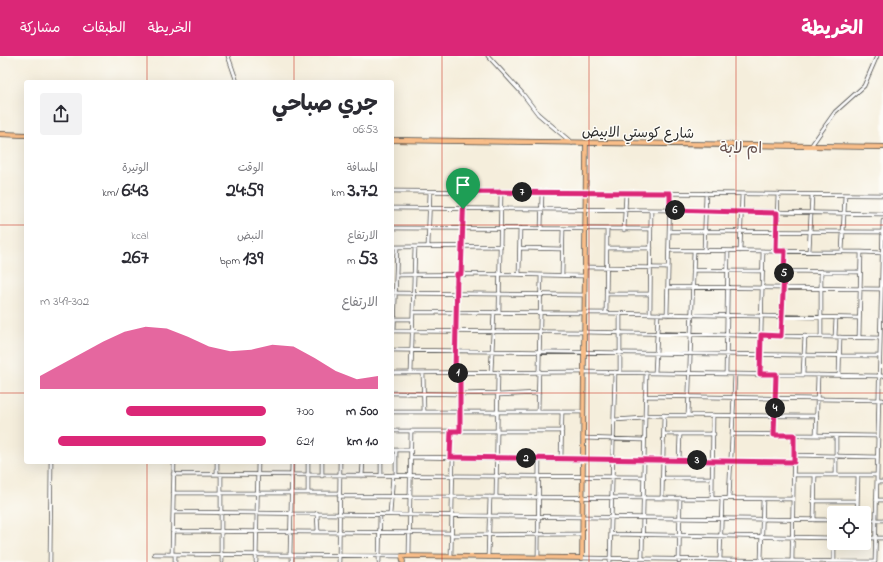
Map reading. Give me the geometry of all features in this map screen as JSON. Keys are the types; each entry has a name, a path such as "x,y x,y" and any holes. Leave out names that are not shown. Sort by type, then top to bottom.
{"highway":[{"path":"0,134 24,134"},
{"name":"شارع كوستي الابيض","path":"394,140 883,147"}],"main road":[{"path":"403,562 402,556 538,557 548,560 580,559 582,534 586,143"}],"street":[{"path":"228,56 237,80"},
{"path":"488,56 522,92 538,114 572,142"},
{"path":"811,146 835,112 864,86 877,56"},
{"path":"394,192 585,192 883,196"},
{"path":"428,246 430,192"},
{"path":"455,373 456,312 462,246 464,192"},
{"path":"499,312 501,274 501,192"},
{"path":"541,229 542,192"},
{"path":"624,230 626,193"},
{"path":"667,315 670,193"},
{"path":"704,251 706,194"},
{"path":"740,251 742,194"},
{"path":"776,251 778,194"},
{"path":"809,251 812,195"},
{"path":"842,252 845,195"},
{"path":"394,208 670,210 705,212 883,214"},
{"path":"650,314 652,210"},
{"path":"580,559 610,558 710,561 761,560 875,562 878,420 881,376 880,338 882,330 881,290 883,221"},
{"path":"394,228 651,230"},
{"path":"519,274 520,228"},
{"path":"562,275 563,229"},
{"path":"606,313 607,230"},
{"path":"669,231 883,232"},
{"path":"411,373 414,246"},
{"path":"394,287 396,275 394,266 397,247 501,246"},
{"path":"520,248 562,249"},
{"path":"607,248 651,248"},
{"path":"669,250 809,251 882,254"},
{"path":"688,415 694,251"},
{"path":"726,374 728,251"},
{"path":"760,374 763,251"},
{"path":"781,336 785,251"},
{"path":"859,337 861,252"},
{"path":"584,268 668,268"},
{"path":"693,270 763,271"},
{"path":"784,271 860,272"},
{"path":"821,271 821,337"},
{"path":"396,275 519,274 584,276"},
{"path":"538,412 541,275"},
{"path":"668,287 881,290"},
{"path":"394,293 584,294"},
{"path":"606,294 650,294"},
{"path":"413,312 620,313 782,318 859,318"},
{"path":"491,372 494,312"},
{"path":"620,313 620,372"},
{"path":"655,373 658,314"},
{"path":"835,337 836,318"},
{"path":"394,319 412,319"},
{"path":"394,331 493,333 656,333 880,338"},
{"path":"803,374 805,336"},
{"path":"839,375 840,337"},
{"path":"394,350 880,356"},
{"path":"496,497 498,372"},
{"path":"610,562 615,372"},
{"path":"394,373 646,372 881,376"},
{"path":"644,560 642,536 646,372"},
{"path":"423,373 424,412"},
{"path":"460,373 460,431"},
{"path":"729,498 735,374"},
{"path":"774,435 776,374"},
{"path":"816,435 818,375"},
{"path":"394,393 539,393"},
{"path":"645,396 883,400"},
{"path":"394,412 583,412"},
{"path":"561,459 562,412"},
{"path":"614,420 664,415 817,416"},
{"path":"662,498 664,415"},
{"path":"712,498 714,434 713,415"},
{"path":"878,420 883,420"},
{"path":"394,431 562,431"},
{"path":"409,556 411,431"},
{"path":"451,431 453,475 451,556"},
{"path":"664,434 714,434"},
{"path":"679,460 680,434"},
{"path":"732,434 816,435 878,438 883,440"},
{"path":"792,561 794,435"},
{"path":"836,436 836,475"},
{"path":"583,438 644,440"},
{"path":"390,514 396,450 411,450"},
{"path":"794,455 883,459"},
{"path":"411,457 794,462"},
{"path":"538,458 538,557"},
{"path":"50,562 51,464"},
{"path":"174,464 172,531 175,562"},
{"path":"217,464 217,474"},
{"path":"256,562 256,493 258,464"},
{"path":"292,464 290,531 292,562"},
{"path":"308,464 308,493"},
{"path":"322,464 322,476"},
{"path":"339,562 340,464"},
{"path":"362,464 362,476"},
{"path":"381,464 381,475"},
{"path":"173,474 644,477"},
{"path":"222,474 222,562"},
{"path":"793,475 877,475"},
{"path":"814,520 813,501 815,475"},
{"path":"857,506 858,475"},
{"path":"662,478 712,478"},
{"path":"877,482 883,482"},
{"path":"173,493 308,493 452,497 793,499"},
{"path":"488,557 490,497"},
{"path":"679,560 680,498"},
{"path":"720,560 722,498"},
{"path":"761,560 763,499"},
{"path":"876,500 883,500"},
{"path":"813,501 857,502"},
{"path":"173,512 827,520"},
{"path":"317,513 318,532"},
{"path":"379,562 380,514"},
{"path":"871,520 883,520"},
{"path":"172,531 290,531 488,535 582,534"},
{"path":"611,534 642,536 827,538"},
{"path":"871,538 883,538"},
{"path":"834,550 834,561"},
{"path":"154,554 402,556"},
{"path":"439,556 440,562"},
{"path":"481,557 481,562"},
{"path":"513,557 513,562"}],"district":[{"name":"ام لابة","path":"741,147"}],"route":[{"path":"464,192 670,193 670,210 777,213 776,251 785,251 781,336 761,335 760,374 776,374 774,435 794,435 794,462 450,457 451,431 460,431 460,373 455,373 457,274 461,274 463,209 464,192"}]}
